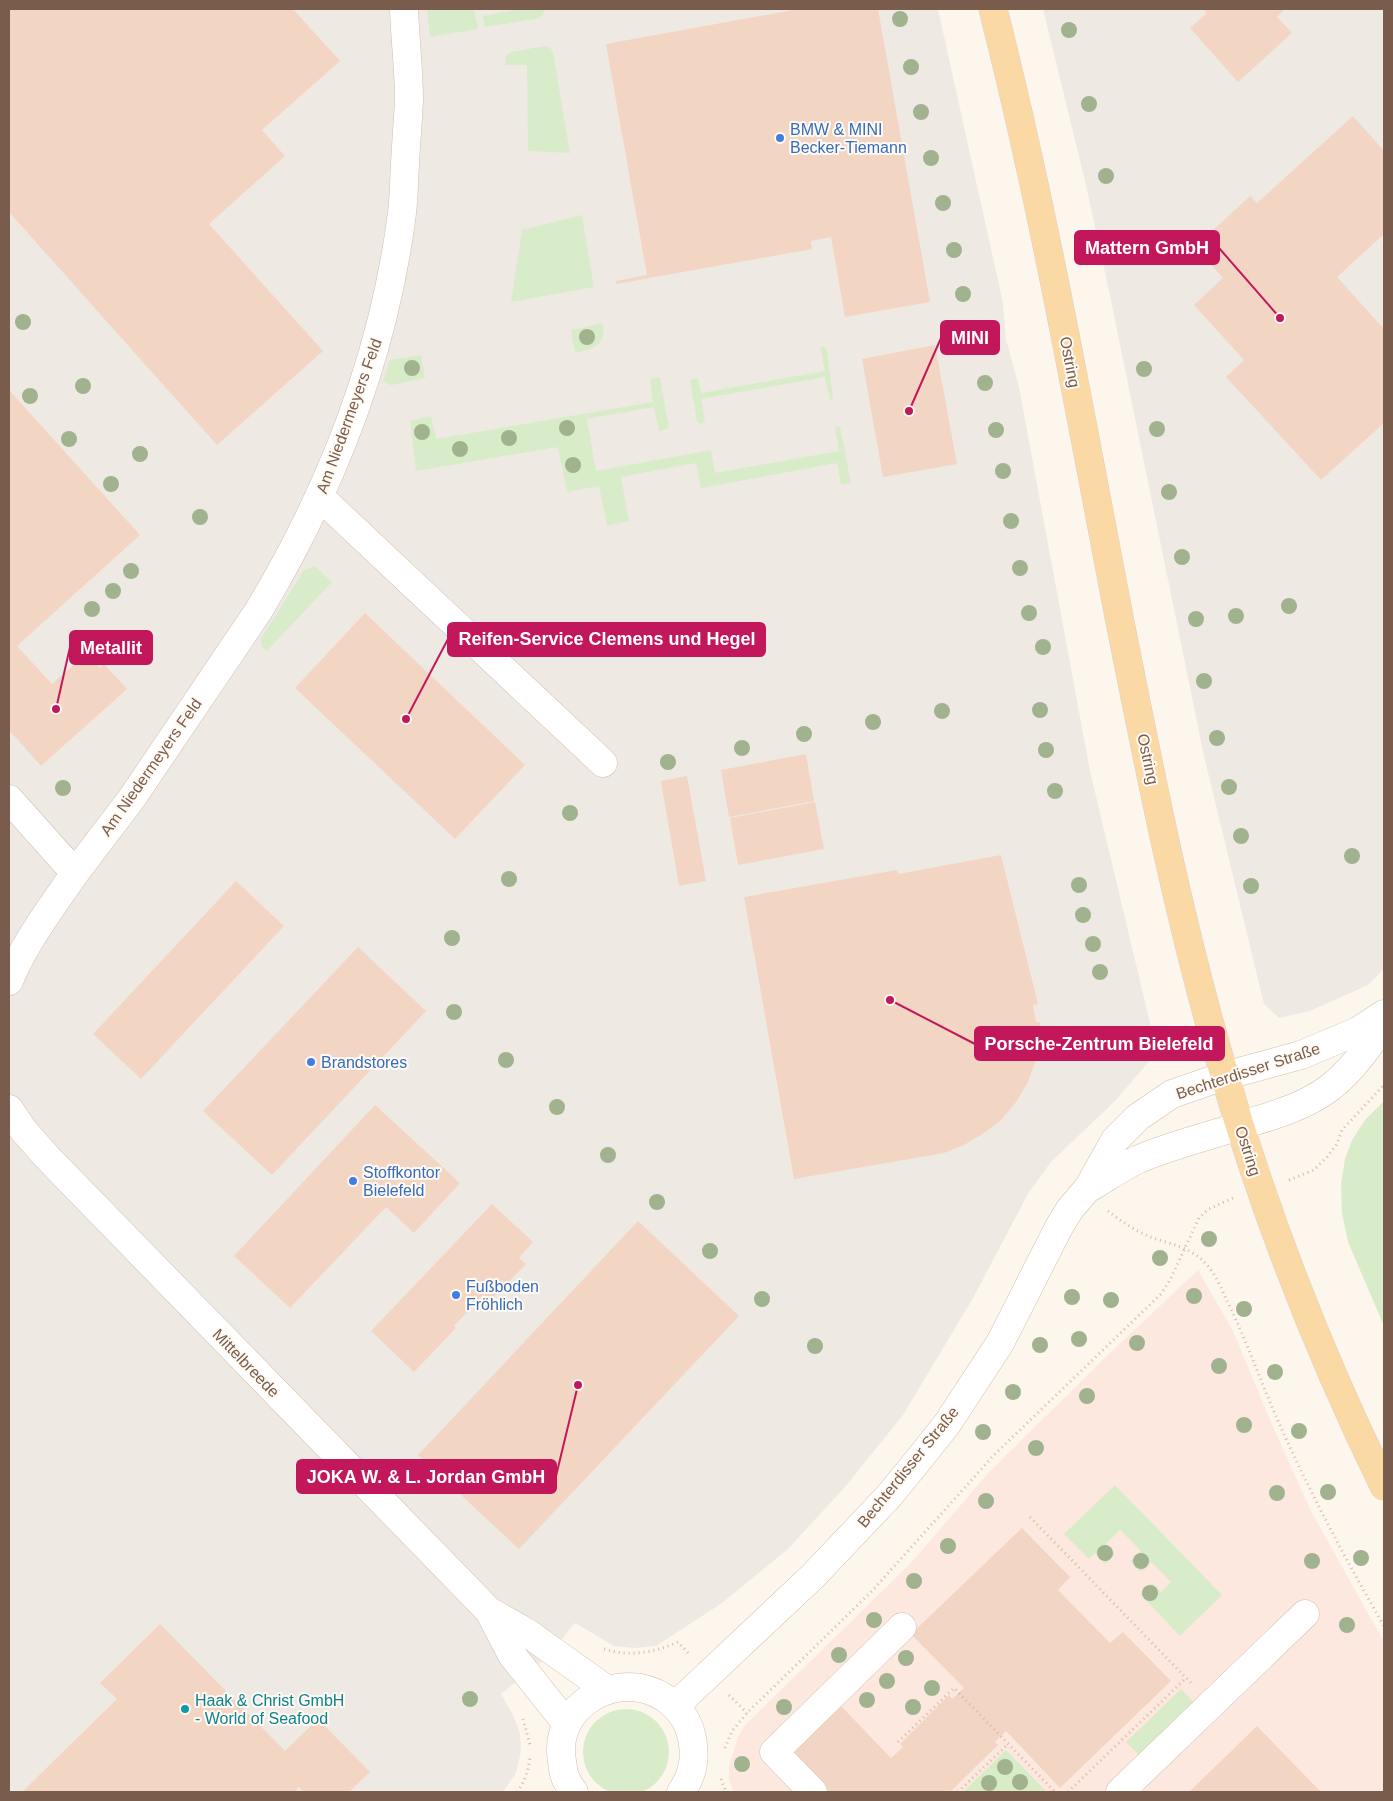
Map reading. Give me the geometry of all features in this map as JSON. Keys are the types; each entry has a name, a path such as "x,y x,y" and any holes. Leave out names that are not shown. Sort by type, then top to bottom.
{"main road":[{"name":"Ostring","path":"992,9 1058,300 1148,765 1224,1076 1261,1190 1330,1369 1384,1486"}],"street":[{"name":"Am Niedermeyers Feld","path":"75,874 132,798 250,624 276,581 320,497 340,449 373,357 392,279 402,211 408,99 404,9"},
{"path":"320,497 603,763"},
{"path":"9,799 75,874 47,913 16,965 9,982"},
{"name":"Bechterdisser Straße","path":"676,1705 814,1576 888,1497 947,1424 1000,1343 1058,1227 1088,1188 1116,1140 1138,1117 1172,1094 1224,1076 1301,1055 1331,1044 1358,1031 1384,1014"},
{"name":"Bechterdisser Straße","path":"1088,1188 1140,1159 1240,1125 1286,1112 1307,1102 1328,1089 1351,1068 1370,1046 1384,1023"},
{"name":"Mittelbreede","path":"9,1110 24,1131 47,1157 489,1611"},
{"path":"489,1611 526,1632 606,1689"},
{"path":"489,1611 512,1655 566,1724"},
{"path":"1120,1792 1305,1614"},
{"path":"813,1792 774,1752 902,1627"},
{"path":"574,1792 565,1778 560,1751 566,1724 583,1702 606,1689 631,1686 655,1692 676,1705 690,1728 695,1754 689,1781 681,1792"}],"path":[{"path":"724,1750 732,1731 747,1713 880,1583 993,1456 1161,1294 1170,1280 1199,1218 1209,1208 1226,1200 1261,1190 1314,1170 1337,1144 1346,1124 1384,1085"},
{"path":"1088,1188 1108,1211 1124,1224 1151,1237 1185,1248 1198,1255 1206,1263 1217,1280 1241,1329 1296,1460 1384,1626"},
{"path":"1030,1517 1211,1704"},
{"path":"1068,1792 1186,1678"},
{"path":"898,1742 954,1688 1055,1792"},
{"path":"958,1792 1008,1744"},
{"path":"720,1772 726,1792"}],"shaded area":[{"path":"9,9 938,9 1003,303 1006,339 1019,387 1090,771 1155,1044 1152,1057 1116,1100 1051,1162 1029,1192 973,1298 903,1415 845,1487 788,1549 722,1603 656,1646 635,1648 614,1646 575,1623 547,1657 501,1694 513,1715 520,1733 521,1751 516,1773 503,1792 9,1792"},
{"path":"1043,9 1384,9 1384,969 1368,985 1310,1011 1279,1018 1264,1004 1204,756 1109,291 1085,181"},
{"path":"1198,1270 1233,1331 1311,1511 1384,1642 1384,1792 734,1792 729,1780 729,1766 738,1737 745,1725 910,1564 990,1471"}],"green space":[{"path":"427,9 474,9 478,29 430,37"},
{"path":"519,9 546,9 540,18 485,27 483,16"},
{"path":"545,46 553,52 570,153 528,151 527,65 505,65 506,56 511,52"},
{"path":"582,215 594,287 511,302 522,230"},
{"path":"603,323 603,337 600,342 593,348 575,353 571,330"},
{"path":"820,347 825,347 827,351 832,400 830,400 825,377 701,399 705,422 700,424 697,421 690,380 698,378 701,393 825,371"},
{"path":"421,355 425,378 392,385 383,381 390,360"},
{"path":"660,378 669,428 659,431 654,407 587,419 596,471 711,450 715,473 839,451 835,427 840,427 851,483 841,485 837,463 701,488 696,463 621,477 629,521 607,526 599,486 567,492 558,447 416,471 410,421 431,416 436,439 653,402 650,379"},
{"path":"315,566 332,582 267,651 262,647 261,639 304,570"},
{"path":"1384,1101 1384,1326 1348,1242 1342,1213 1341,1184 1345,1159 1352,1140 1365,1120"},
{"path":"1115,1485 1222,1595 1180,1636 1140,1594 1152,1583 1161,1592 1171,1582 1151,1562 1141,1572 1130,1561 1141,1551 1120,1530 1106,1544 1115,1554 1105,1564 1095,1553 1089,1559 1064,1534"},
{"path":"1181,1689 1194,1702 1139,1755 1126,1742"},
{"path":"626,1709 642,1712 650,1716 662,1728 666,1736 669,1752 666,1768 662,1776 650,1788 642,1792 626,1795 610,1792 602,1788 590,1776 586,1768 583,1752 586,1736 590,1728 602,1716 610,1712"},
{"path":"1006,1750 1047,1792 963,1792"}],"building":[{"path":"9,9 293,9 340,61 262,130 285,156 209,224 323,351 217,445 9,212"},
{"path":"799,9 878,9 930,302 845,317 831,237 811,241 812,249 616,284 616,281 647,275 606,44"},
{"path":"1203,9 1285,9 1277,17 1292,33 1238,82 1190,28 1207,13"},
{"path":"1353,116 1384,151 1384,234 1337,277 1384,329 1384,423 1321,480 1226,377 1244,360 1194,305 1223,278 1195,247 1250,196 1257,203"},
{"path":"935,345 957,464 883,477 862,359"},
{"path":"9,390 140,535 17,646 52,684 87,653 100,668 104,664 127,689 41,766 9,730"},
{"path":"365,613 525,765 455,839 295,688"},
{"path":"806,754 814,801 729,817 721,770"},
{"path":"687,776 706,881 679,886 661,781"},
{"path":"815,802 824,849 738,865 730,818"},
{"path":"1001,855 1038,1004 1033,1005 1036,1022 1040,1022 1036,1060 1028,1082 1017,1101 1001,1120 984,1133 964,1145 944,1153 794,1179 744,897 897,870 898,874"},
{"path":"236,881 284,926 141,1079 93,1034"},
{"path":"358,947 426,1011 272,1175 203,1111"},
{"path":"375,1105 460,1183 414,1233 386,1207 290,1308 234,1256"},
{"path":"492,1204 533,1242 519,1258 526,1264 490,1301 483,1295 454,1326 456,1328 414,1372 371,1331"},
{"path":"638,1221 739,1316 519,1549 418,1455"},
{"path":"1022,1528 1070,1577 1058,1590 1110,1643 1123,1632 1171,1681 1060,1788 1006,1731 995,1742 998,1745 950,1792 946,1790 944,1792 829,1792 791,1754 840,1705 891,1758 903,1747 900,1744 949,1695 952,1699 964,1688 911,1634"},
{"name":"Haak & Christ GmbH - World of Seafood","path":"160,1624 285,1751 318,1719 370,1772 349,1792 304,1792 299,1787 294,1792 22,1792 117,1699 100,1683"},
{"path":"1257,1726 1321,1792 1189,1792"}],"place":[{"name":"BMW & MINI Becker-Tiemann","path":"780,138"},
{"name":"Mattern GmbH","path":"1280,318"},
{"name":"MINI","path":"909,411"},
{"name":"Metallit","path":"56,709"},
{"name":"Reifen-Service Clemens und Hegel","path":"406,719"},
{"name":"Porsche-Zentrum Bielefeld","path":"890,1000"},
{"name":"Brandstores","path":"311,1062"},
{"name":"Stoffkontor Bielefeld","path":"353,1181"},
{"name":"Fußboden Fröhlich","path":"456,1295"},
{"name":"JOKA W. & L. Jordan GmbH","path":"578,1385"},
{"name":"Haak & Christ GmbH - World of Seafood","path":"185,1709"}]}
